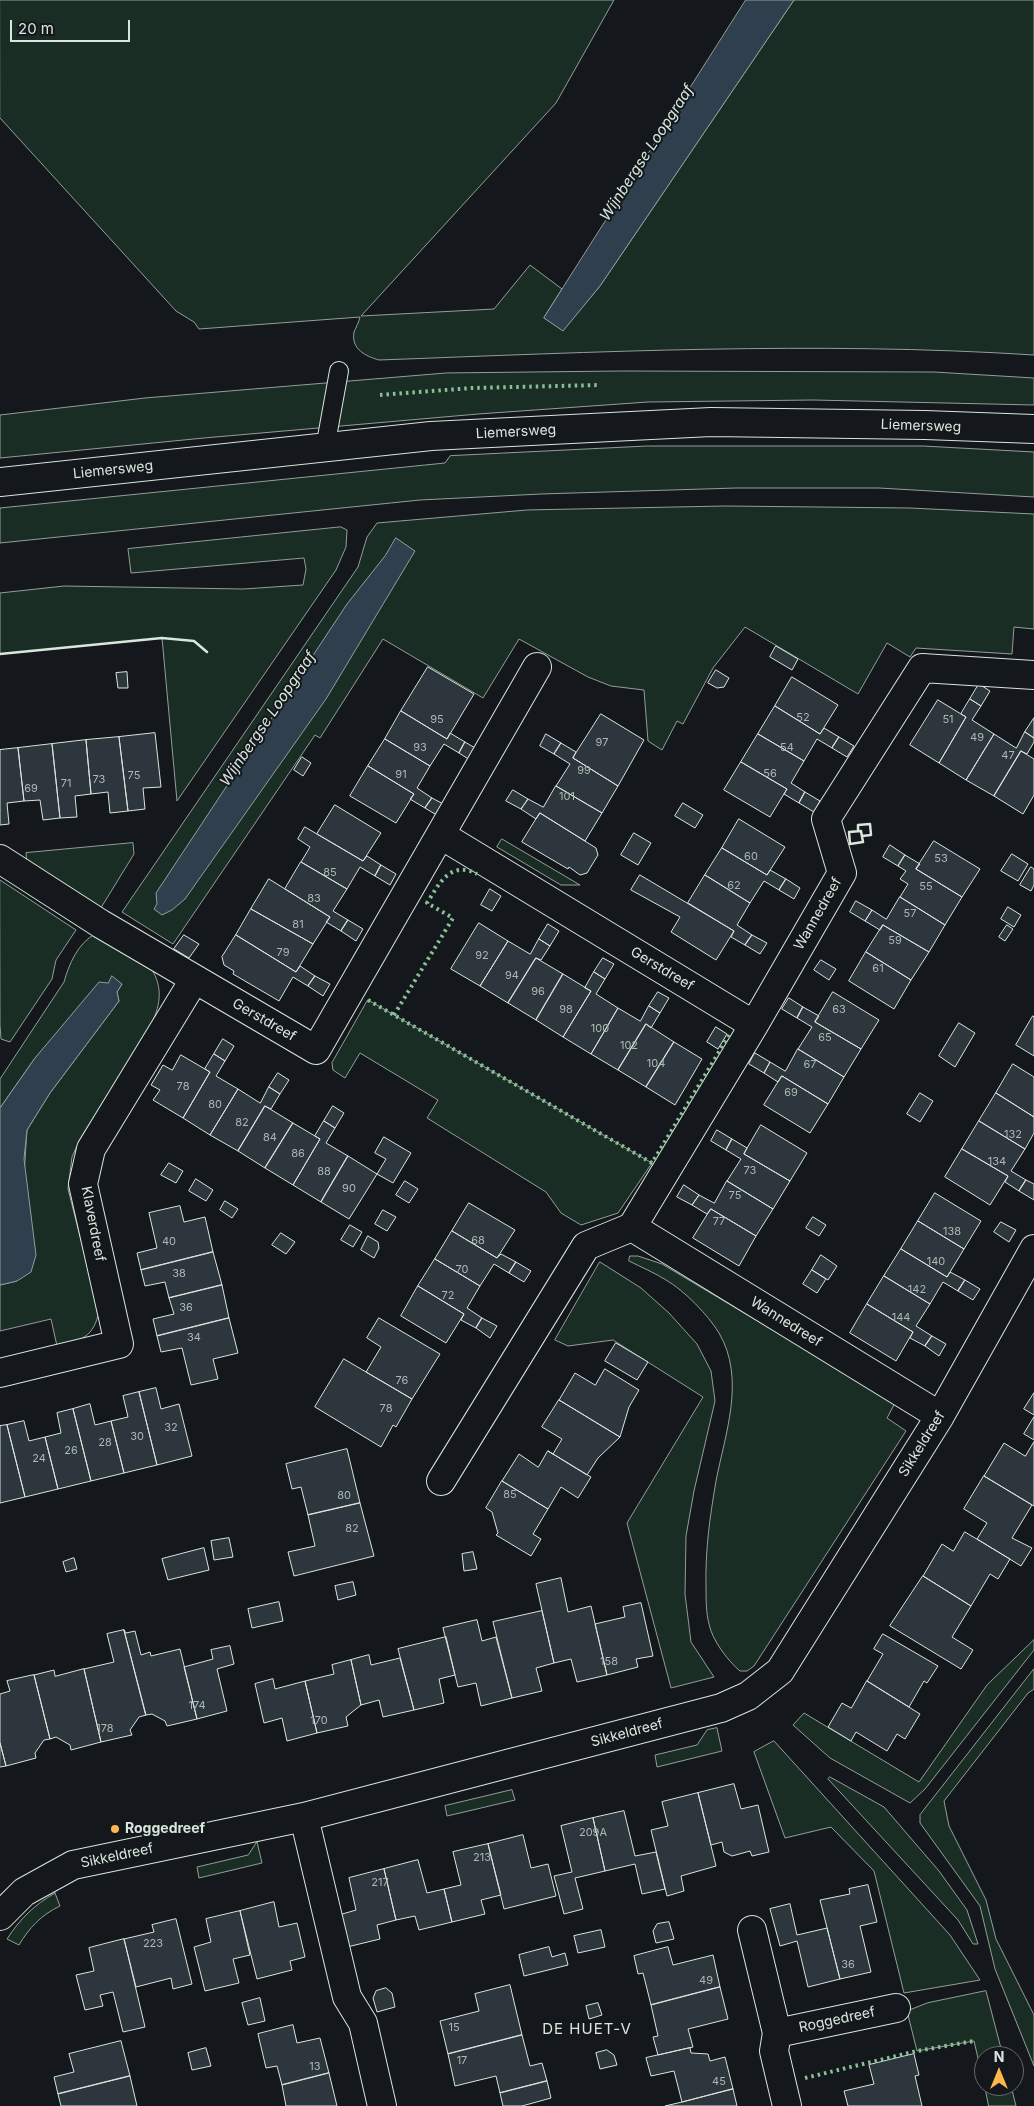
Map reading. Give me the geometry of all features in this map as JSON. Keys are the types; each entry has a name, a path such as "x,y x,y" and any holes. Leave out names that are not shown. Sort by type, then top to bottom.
{"street":[{"name":"Liemersweg","path":"0,482 431,436 710,422 924,425 1034,430"},
{"name":"Gerstdreef","path":"0,858 101,924 316,1050 537,667"},
{"name":"Wannedreef","path":"940,1416 632,1227 754,1025 842,873 826,820 922,668 1034,675"},
{"name":"Gerstdreef","path":"441,835 754,1025"},
{"name":"Klaverdreef","path":"0,1373 118,1344 83,1184 91,1149 194,980"},
{"path":"441,1481 586,1246 632,1227"},
{"name":"Sikkeldreef","path":"0,1916 24,1892 73,1865 304,1817 721,1708 748,1696 780,1671 940,1416 1034,1249"},
{"path":"304,1817 347,1997 362,2023 382,2106"},
{"path":"752,1930 778,2033 774,2051 787,2106"},
{"name":"Roggedreef","path":"778,2033 896,2008"}],"lane":[{"path":"325,448 339,370"}],"green space":[{"path":"0,0 614,0 556,103 361,316 494,309 530,265 562,289 544,318 563,330 600,286 794,0 1034,0 1034,355 952,351 788,348 625,351 379,360 364,354 355,343 354,332 360,317 199,329 194,322 176,311 0,118"},
{"path":"622,371 934,372 1034,378 1034,405 813,400 648,402 478,414 0,458 0,415 145,398 446,373"},
{"path":"647,446 923,446 1034,452 1034,497 879,488 736,488 541,494 420,500 0,543 0,508 445,463 450,456"},
{"path":"726,506 910,508 1034,514 1034,629 1014,627 1012,654 916,648 910,657 887,643 858,694 745,627 713,668 683,724 677,721 662,750 648,741 644,690 611,686 588,677 519,639 483,698 383,639 320,738 315,735 173,944 122,912 358,567 367,537 377,523 527,510"},
{"path":"341,527 347,530 346,547 336,570 177,801 162,638 0,654 0,593 64,586 243,589 303,585 306,569 304,558 131,573 128,549"},
{"path":"502,839 580,885 561,885 497,847"},
{"path":"133,843 134,854 99,911 27,867 26,853"},
{"path":"0,880 76,930 56,960 52,979 10,1042 1,1039 0,1025"},
{"path":"95,934 151,968 158,983 159,998 150,1027 80,1139 72,1157 68,1189 99,1311 94,1327 90,1332 80,1340 57,1346 51,1319 0,1331 0,1285 17,1281 27,1130 50,1093 119,1001 117,992 122,984 108,983 35,1058 0,1108 0,1079 64,982 79,948"},
{"path":"368,1000 652,1163 618,1213 581,1225 561,1213 546,1192 427,1118 438,1100 360,1053 345,1078 333,1070 332,1063"},
{"path":"630,1256 638,1256 662,1264 895,1403 887,1418 906,1431 754,1666 747,1671 740,1671 735,1667 717,1643 708,1620 706,1606 706,1560 710,1520 731,1407 731,1369 727,1351 719,1333 696,1304 681,1290 666,1280 629,1261"},
{"path":"600,1262 641,1288 669,1313 697,1344 711,1371 715,1401 694,1491 686,1536 685,1594 691,1642 714,1677 671,1688 627,1523 703,1397 613,1340 568,1346 555,1340"},
{"path":"1034,1640 1034,1650 925,1789 910,1803 830,1758 793,1725 804,1713 919,1782 987,1685"},
{"path":"1034,1669 1034,1689 1028,1693 944,1801 949,1826 986,1900 996,1939 1034,2015 1034,2066 995,1969 980,1906 920,1823 920,1815"},
{"path":"717,1728 722,1751 657,1767 655,1755 697,1745 707,1730"},
{"path":"774,1741 950,1935 980,1980 904,1993 874,1871 831,1827 785,1838 754,1752"},
{"path":"830,1777 884,1807 939,1871 967,1910 978,1944 973,1944 958,1920 828,1779"},
{"path":"512,1790 515,1800 447,1816 445,1806"},
{"path":"257,1842 262,1863 199,1878 197,1867 248,1855"},
{"path":"55,1893 60,1906 36,1922 19,1945 7,1939 28,1913 40,1902"},
{"path":"986,1991 1000,2046 975,2046 974,2041 917,2051 907,2011 927,2003"},
{"path":"987,2096 1014,2096 1016,2106 989,2106"}],"water":[{"path":"746,0 794,0 600,286 563,331 544,318"},
{"path":"396,538 415,551 326,699 185,899 172,910 162,915 154,909 157,904 156,893 347,604 385,556"},
{"path":"112,976 122,984 117,992 119,1001 50,1093 27,1130 24,1159 36,1255 31,1272 17,1281 0,1285 0,1108 35,1058 99,982 108,983"}],"building":[{"path":"776,646 798,659 792,670 770,657"},
{"path":"428,667 474,694 447,739 401,711"},
{"path":"716,670 729,678 724,687 717,688 708,683"},
{"path":"127,672 128,688 118,688 116,673"},
{"path":"792,677 838,705 820,734 775,706"},
{"path":"979,684 990,691 981,706 970,699"},
{"path":"970,699 981,706 972,720 994,734 966,780 939,763 966,717 961,714"},
{"path":"938,700 966,717 939,763 910,745"},
{"path":"775,706 820,734 824,728 839,737 832,748 817,739 804,761 758,734"},
{"path":"401,711 447,739 450,733 465,742 459,753 444,744 430,766 385,739"},
{"path":"601,714 644,740 618,786 573,758"},
{"path":"1034,718 1034,738 1025,732"},
{"path":"1025,732 1034,738 1034,742 1027,754 1021,751 994,796 966,780 994,734 1016,748"},
{"path":"155,733 161,787 143,788 145,809 128,811 119,737"},
{"path":"546,734 561,743 554,754 540,746"},
{"path":"758,734 804,761 791,783 805,792 799,803 784,794 787,789 741,762"},
{"path":"119,737 128,811 110,813 108,792 91,794 86,740"},
{"path":"839,737 854,746 847,757 832,748"},
{"path":"385,739 430,766 417,788 432,798 425,808 410,799 414,794 368,766"},
{"path":"86,740 91,794 75,796 77,817 60,818 52,744"},
{"path":"465,742 480,751 473,762 459,753"},
{"path":"561,743 576,752 573,758 618,786 602,813 556,786 570,764 554,754"},
{"path":"52,744 60,818 43,820 40,800 24,801 18,748"},
{"path":"18,748 24,801 7,803 9,824 0,825 0,750"},
{"path":"1021,751 1034,759 1034,795 1023,814 994,796"},
{"path":"302,757 311,763 303,776 294,770"},
{"path":"741,762 787,789 770,817 724,790"},
{"path":"368,766 414,794 396,823 350,796"},
{"path":"556,786 602,813 585,841 540,813 536,819 521,809 528,799 543,807"},
{"path":"513,790 528,799 521,809 506,801"},
{"path":"805,792 820,801 814,812 799,803"},
{"path":"432,798 447,806 440,817 425,808"},
{"path":"683,803 703,815 695,828 675,816"},
{"path":"335,805 381,833 363,861 317,834"},
{"path":"540,813 596,848 598,855 587,873 580,875 569,867 568,869 522,842"},
{"path":"739,819 785,847 767,875 722,848"},
{"path":"305,827 363,861 367,856 381,865 375,876 360,867 347,889 301,862 310,847 298,839"},
{"path":"634,833 651,843 638,865 621,855"},
{"path":"934,841 980,869 962,897 916,869"},
{"path":"890,845 905,855 898,866 883,857"},
{"path":"722,848 767,875 770,870 786,879 779,890 764,881 750,903 705,875"},
{"path":"1012,854 1028,864 1018,881 1001,871"},
{"path":"905,855 920,864 916,869 962,897 945,925 900,897 908,884 900,879 906,871 898,866"},
{"path":"301,862 347,889 333,911 348,920 341,931 326,922 330,917 285,889"},
{"path":"381,865 396,874 390,885 375,876"},
{"path":"1031,867 1034,869 1034,885 1031,891 1020,885"},
{"path":"640,875 734,931 716,960 671,932 680,917 631,890"},
{"path":"705,875 750,903 737,925 752,935 745,945 731,937 734,931 688,903"},
{"path":"269,879 330,917 313,944 251,909"},
{"path":"786,879 800,888 794,899 779,890"},
{"path":"490,889 501,896 492,911 481,905"},
{"path":"900,897 945,925 929,952 883,925 880,930 865,921 872,910 886,919"},
{"path":"856,901 872,910 865,921 850,912"},
{"path":"1008,907 1021,915 1014,927 1001,919"},
{"path":"251,909 313,944 296,972 236,935"},
{"path":"348,920 363,929 356,941 341,931"},
{"path":"479,923 508,941 480,986 451,969"},
{"path":"548,924 559,931 550,946 539,939"},
{"path":"883,925 929,952 911,980 866,952"},
{"path":"1007,925 1013,929 1005,941 999,937"},
{"path":"184,935 199,944 189,958 174,949"},
{"path":"236,935 296,972 300,966 315,976 308,986 293,977 279,1001 233,974 234,971 224,965 222,957"},
{"path":"752,935 767,943 760,954 745,945"},
{"path":"539,939 550,946 541,960 536,958 508,1003 480,986 508,941 530,954"},
{"path":"866,952 911,980 894,1009 849,981"},
{"path":"536,958 563,974 536,1020 508,1003"},
{"path":"603,958 614,964 605,979 594,972"},
{"path":"821,960 836,969 829,980 814,970"},
{"path":"594,972 605,979 596,994 618,1008 591,1054 563,1037 591,991 585,988"},
{"path":"563,974 591,991 563,1037 536,1020"},
{"path":"315,976 330,984 323,996 308,986"},
{"path":"658,992 669,998 660,1013 649,1006"},
{"path":"833,992 879,1020 861,1049 815,1022"},
{"path":"789,998 803,1007 797,1018 782,1009"},
{"path":"649,1006 660,1013 651,1028 646,1024 618,1070 591,1054 618,1008 640,1021"},
{"path":"803,1007 819,1016 815,1022 861,1049 844,1077 798,1049 812,1027 797,1018"},
{"path":"1034,1017 1034,1056 1016,1045"},
{"path":"959,1023 975,1033 955,1067 939,1056"},
{"path":"646,1024 674,1042 646,1087 618,1070"},
{"path":"716,1027 727,1034 718,1049 707,1042"},
{"path":"223,1039 234,1046 225,1061 214,1054"},
{"path":"674,1042 702,1059 675,1105 646,1087"},
{"path":"798,1049 844,1077 828,1104 782,1076 778,1082 764,1073 770,1062 785,1071"},
{"path":"755,1053 770,1062 764,1073 749,1064"},
{"path":"214,1054 225,1061 216,1076 238,1089 210,1135 183,1118 210,1072 205,1069"},
{"path":"181,1055 210,1072 183,1118 153,1100 160,1090 151,1085 163,1065 172,1070"},
{"path":"1013,1064 1034,1077 1034,1117 996,1093"},
{"path":"278,1073 289,1080 280,1094 269,1087"},
{"path":"782,1076 828,1104 810,1133 764,1105"},
{"path":"269,1087 280,1094 271,1109 265,1106 238,1151 210,1135 238,1089 260,1103"},
{"path":"920,1093 933,1101 920,1122 907,1114"},
{"path":"996,1093 1034,1117 1034,1133 1025,1149 979,1121"},
{"path":"265,1106 293,1123 265,1168 238,1151"},
{"path":"333,1106 344,1113 335,1128 324,1121"},
{"path":"324,1121 335,1128 326,1143 348,1156 321,1202 293,1185 320,1139 315,1136"},
{"path":"979,1121 1025,1149 1011,1171 1026,1180 1019,1191 1005,1182 1008,1176 962,1149"},
{"path":"293,1123 320,1139 293,1185 265,1168"},
{"path":"761,1125 807,1153 790,1181 744,1154"},
{"path":"717,1130 732,1139 726,1150 711,1141"},
{"path":"384,1137 411,1153 393,1183 377,1174 386,1159 375,1153"},
{"path":"732,1139 747,1148 744,1154 790,1181 773,1209 727,1181 741,1159 726,1150"},
{"path":"962,1149 1008,1176 990,1205 945,1177"},
{"path":"348,1156 377,1174 349,1219 321,1202"},
{"path":"169,1163 183,1171 176,1183 161,1175"},
{"path":"196,1179 213,1190 206,1201 189,1191"},
{"path":"1026,1180 1034,1184 1034,1200 1019,1191"},
{"path":"405,1181 418,1189 409,1203 396,1195"},
{"path":"727,1181 773,1209 756,1236 711,1209 707,1214 692,1205 699,1195 714,1203"},
{"path":"684,1185 699,1195 692,1205 677,1197"},
{"path":"935,1193 981,1221 964,1249 918,1221"},
{"path":"225,1201 238,1209 232,1218 220,1210"},
{"path":"469,1203 515,1230 497,1258 452,1231"},
{"path":"180,1206 184,1222 205,1217 213,1252 141,1270 137,1253 157,1248 149,1213"},
{"path":"711,1209 756,1236 739,1266 693,1238"},
{"path":"383,1210 396,1217 387,1231 375,1224"},
{"path":"813,1217 826,1225 819,1236 806,1228"},
{"path":"918,1221 964,1249 947,1277 901,1249"},
{"path":"1001,1222 1016,1230 1009,1242 994,1232"},
{"path":"350,1225 362,1232 353,1247 341,1240"},
{"path":"452,1231 497,1258 501,1254 516,1262 509,1273 494,1264 480,1286 435,1259"},
{"path":"281,1233 295,1242 286,1254 272,1245"},
{"path":"368,1236 378,1242 379,1248 374,1258 361,1250"},
{"path":"901,1249 947,1277 950,1272 965,1280 958,1291 943,1282 930,1304 884,1276"},
{"path":"213,1252 222,1285 169,1298 165,1282 145,1286 141,1270"},
{"path":"821,1255 837,1266 828,1280 812,1270"},
{"path":"435,1259 480,1286 467,1308 482,1318 476,1328 461,1320 464,1314 418,1286"},
{"path":"516,1262 531,1271 524,1282 509,1273"},
{"path":"812,1270 826,1279 817,1293 803,1284"},
{"path":"884,1276 930,1304 916,1326 932,1336 925,1346 910,1338 913,1332 867,1304"},
{"path":"965,1280 980,1289 973,1300 958,1291"},
{"path":"222,1285 229,1318 157,1336 153,1319 174,1314 169,1298"},
{"path":"418,1286 464,1314 446,1343 401,1316"},
{"path":"867,1304 913,1332 896,1361 850,1333"},
{"path":"229,1318 238,1353 213,1359 218,1379 191,1385 182,1348 161,1352 157,1336"},
{"path":"379,1318 440,1354 412,1399 366,1372 381,1347 367,1338"},
{"path":"482,1318 497,1326 490,1338 476,1328"},
{"path":"932,1336 946,1344 939,1356 925,1346"},
{"path":"616,1343 648,1362 637,1380 605,1361"},
{"path":"344,1359 412,1399 396,1427 393,1425 381,1447 315,1407"},
{"path":"605,1369 639,1390 629,1407 620,1437 559,1400 575,1373 595,1385"},
{"path":"156,1388 161,1409 179,1404 192,1456 157,1465 139,1392"},
{"path":"139,1392 157,1465 124,1473 111,1421 128,1417 123,1396"},
{"path":"1034,1393 1034,1415 1024,1409"},
{"path":"559,1400 620,1437 598,1458 587,1475 548,1451 553,1454 562,1439 542,1427"},
{"path":"90,1404 95,1425 111,1421 124,1473 91,1481 73,1409"},
{"path":"73,1409 91,1481 58,1489 45,1437 61,1433 57,1413"},
{"path":"1034,1417 1034,1440 1024,1434"},
{"path":"24,1421 29,1441 45,1437 58,1489 25,1497 7,1425"},
{"path":"7,1425 25,1497 0,1503 0,1426"},
{"path":"1034,1442 1034,1506 984,1476 1004,1443 1025,1456"},
{"path":"347,1449 360,1503 308,1515 301,1487 292,1489 286,1464"},
{"path":"548,1451 591,1477 578,1498 561,1487 548,1509 502,1481 519,1454 538,1467"},
{"path":"984,1476 1032,1505 1012,1538 1032,1548 1021,1566 977,1539 987,1523 964,1509"},
{"path":"502,1481 548,1509 533,1534 541,1539 531,1556 496,1535 498,1533 492,1512 486,1508"},
{"path":"360,1503 374,1556 294,1576 288,1552 315,1546 308,1515"},
{"path":"965,1532 1010,1559 998,1579 990,1574 971,1606 923,1576 942,1544 953,1551"},
{"path":"229,1538 233,1557 214,1560 211,1541"},
{"path":"204,1548 209,1570 168,1580 162,1559"},
{"path":"473,1552 477,1569 464,1571 462,1554"},
{"path":"74,1558 77,1569 66,1572 63,1562"},
{"path":"923,1576 971,1606 952,1637 973,1650 961,1669 890,1626"},
{"path":"561,1578 568,1612 591,1606 607,1675 577,1682 571,1659 554,1663 536,1584"},
{"path":"353,1582 356,1595 338,1600 335,1586"},
{"path":"279,1602 283,1621 252,1628 248,1609"},
{"path":"641,1603 653,1656 636,1659 638,1667 607,1675 595,1624 625,1617 623,1607"},
{"path":"542,1611 554,1663 536,1668 542,1691 512,1698 493,1622"},
{"path":"477,1620 482,1641 496,1637 512,1698 481,1706 476,1683 458,1687 443,1628"},
{"path":"124,1630 126,1633 135,1631 141,1655 150,1652 151,1656 180,1649 197,1719 167,1726 165,1721 152,1714 146,1715"},
{"path":"124,1630 146,1715 139,1717 130,1730 132,1735 101,1742 84,1669 114,1662 107,1634"},
{"path":"883,1634 938,1666 927,1683 924,1681 909,1707 867,1681 883,1654 874,1649"},
{"path":"446,1637 455,1675 439,1679 444,1703 414,1710 398,1649"},
{"path":"230,1646 234,1664 217,1669 227,1711 197,1719 184,1667 213,1659 211,1650"},
{"path":"369,1655 371,1665 400,1658 414,1710 383,1717 379,1700 361,1705 351,1660"},
{"path":"351,1660 361,1705 346,1717 348,1726 317,1733 305,1681 334,1674 332,1665"},
{"path":"84,1669 101,1742 71,1750 70,1745 56,1737 50,1739 34,1675 54,1670 55,1676"},
{"path":"34,1675 50,1739 44,1740 35,1753 36,1758 6,1766 0,1743 0,1694 10,1691 7,1681"},
{"path":"273,1679 275,1689 305,1681 317,1733 287,1741 282,1718 264,1723 255,1684"},
{"path":"867,1681 920,1714 905,1739 897,1734 887,1751 856,1732 851,1741 828,1727 842,1703 851,1708"},
{"path":"0,1743 6,1766 0,1767"},
{"path":"734,1784 741,1809 758,1805 769,1852 752,1856 750,1851 732,1856 724,1852 722,1842 711,1845 698,1793"},
{"path":"698,1793 716,1866 681,1876 684,1891 667,1896 651,1830 668,1826 662,1802"},
{"path":"624,1811 635,1856 656,1852 665,1889 642,1894 635,1864 605,1871 593,1818"},
{"path":"593,1818 605,1871 575,1878 583,1909 564,1914 554,1876 572,1872 561,1826"},
{"path":"523,1835 531,1868 548,1864 556,1896 504,1909 488,1844"},
{"path":"488,1844 501,1895 481,1900 485,1914 452,1922 444,1889 461,1885 453,1852"},
{"path":"418,1860 427,1893 444,1889 452,1922 419,1930 415,1916 396,1920 384,1869"},
{"path":"384,1869 396,1920 377,1925 380,1939 347,1947 339,1915 356,1910 349,1878"},
{"path":"868,1885 877,1922 860,1926 871,1972 840,1979 820,1900 850,1894 849,1889"},
{"path":"274,1902 279,1927 297,1923 305,1957 290,1961 292,1970 257,1979 240,1911"},
{"path":"790,1904 797,1935 827,1928 840,1979 808,1987 797,1941 780,1946 770,1909"},
{"path":"240,1911 250,1955 233,1959 239,1983 205,1991 194,1947 211,1942 206,1919"},
{"path":"176,1919 192,1984 173,1989 171,1978 136,1987 124,1939 154,1932 152,1925"},
{"path":"669,1922 674,1939 656,1943 653,1931 657,1924"},
{"path":"601,1930 605,1947 578,1953 574,1936"},
{"path":"124,1939 145,2027 123,2032 113,1992 100,1995 103,2006 85,2010 76,1975 94,1971 89,1948"},
{"path":"549,1947 552,1957 565,1953 568,1965 524,1976 519,1955"},
{"path":"668,1947 673,1965 713,1955 720,1987 651,2005 643,1973 638,1974 634,1956"},
{"path":"510,1985 522,2035 448,2054 440,2021 479,2011 475,1994"},
{"path":"720,1987 728,2019 688,2029 693,2047 658,2055 653,2037 658,2036 651,2005"},
{"path":"386,1988 392,1993 395,2007 377,2012 373,1998 376,1991"},
{"path":"260,1998 265,2021 248,2025 242,2003"},
{"path":"598,2003 602,2015 589,2019 586,2006"},
{"path":"293,2025 297,2043 320,2038 329,2073 282,2085 277,2066 266,2068 258,2034"},
{"path":"522,2035 530,2066 542,2063 547,2081 500,2093 496,2076 455,2086 448,2054"},
{"path":"121,2041 130,2076 58,2094 54,2077 74,2072 69,2054"},
{"path":"206,2048 211,2066 192,2070 188,2053"},
{"path":"690,2048 691,2053 708,2054 710,2061 725,2057 733,2089 682,2102 674,2071 651,2076 646,2058"},
{"path":"607,2050 614,2055 617,2065 600,2069 596,2053"},
{"path":"914,2054 919,2075 915,2076 922,2106 848,2106 844,2091 874,2084 869,2065"},
{"path":"329,2073 337,2106 286,2106 282,2085"},
{"path":"130,2076 137,2106 61,2106 58,2094"},
{"path":"547,2081 551,2098 522,2106 503,2106 500,2093"},
{"path":"733,2089 737,2106 665,2106 682,2102"}],"hedge":[{"path":"380,395 472,388 600,385"},
{"path":"394,1015 453,918 427,903 436,888 452,872 468,870 477,874"},
{"path":"368,1000 652,1163 731,1032"},
{"path":"805,2078 917,2051 974,2041"}],"wall":[{"path":"0,654 162,638 194,641 207,652"},
{"path":"858,831 858,825 870,824 871,835 862,836"},
{"path":"861,831 863,842 850,844 849,832 861,831"}],"place":[{"name":"Roggedreef","path":"115,1829"}],"district":[{"name":"DE HUET-V","path":"587,2029"}],"water label":[{"name":"Wijnbergse Loopgraaf","path":"647,153"},
{"name":"Wijnbergse Loopgraaf","path":"268,719"}]}
